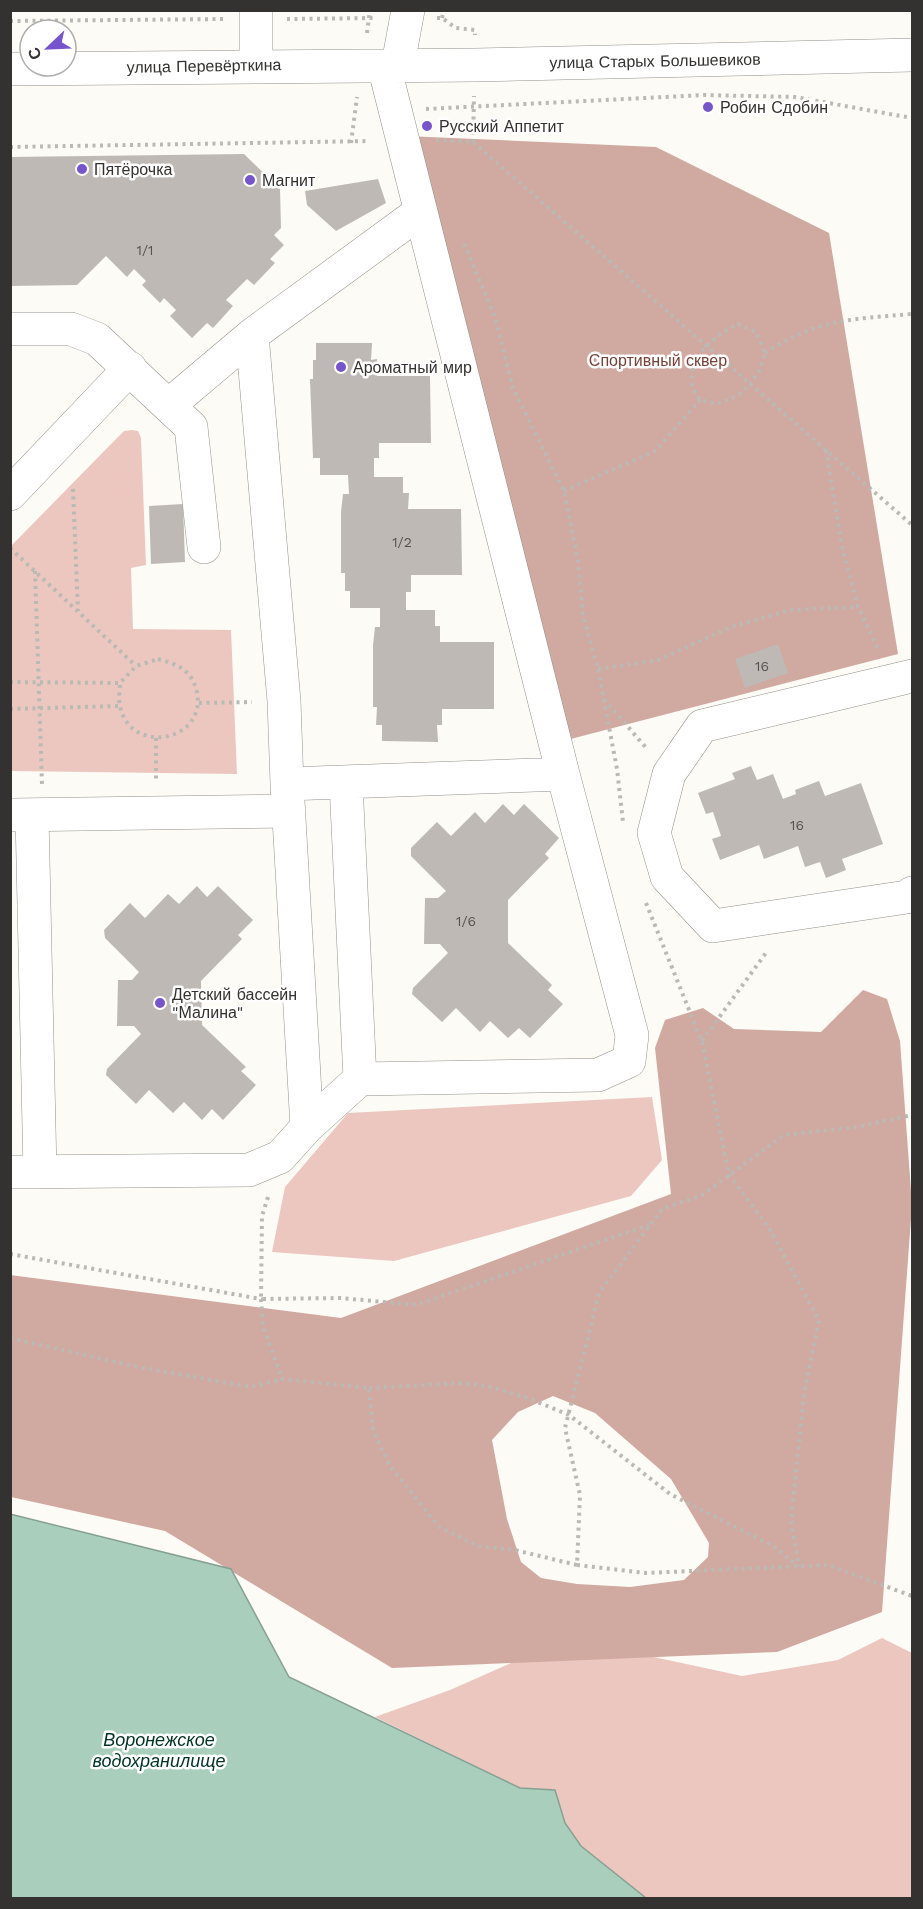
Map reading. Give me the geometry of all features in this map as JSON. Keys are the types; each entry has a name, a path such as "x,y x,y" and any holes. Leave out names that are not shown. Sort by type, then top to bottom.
{"street":[{"path":"256,10 256,66"},
{"path":"408,10 391,65 403,139 563,774 632,1035 629,1061 598,1075 360,1079 307,1127 279,1157 249,1170 25,1172 29,815 156,813 288,797 346,783 563,774"},
{"name":"улица Старых Большевиков","path":"391,65 912,55"},
{"name":"улица Перевёрткина","path":"10,69 391,65"},
{"path":"169,405 252,335 420,212"},
{"path":"10,329 71,329 98,339 191,427 204,547"},
{"path":"252,335 284,701 307,1127"},
{"path":"10,494 130,369"},
{"path":"903,678 702,726 669,774 654,833 667,877 713,926 907,897 912,893"},
{"path":"346,783 360,1079"}],"path":[{"path":"442,18 444,10"},
{"path":"403,139 413,110 704,95 795,97 912,118"},
{"path":"473,142 474,107"},
{"path":"10,147 351,143 403,139 473,142 912,525"},
{"path":"464,242 494,314 513,388 564,491 578,561 583,615 598,669 617,769 623,826"},
{"path":"700,400 717,404 737,396 750,384 759,371 765,352 791,335 815,326 912,314"},
{"path":"700,400 692,383 696,362 717,334 738,324 756,332 765,352"},
{"path":"564,491 655,451 700,400"},
{"path":"826,450 842,546 858,607 903,678"},
{"path":"73,489 78,612"},
{"path":"10,548 136,666"},
{"path":"29,815 38,709 35,571"},
{"path":"598,669 658,660 731,627 790,610 858,607"},
{"path":"158,659 179,665 195,681 199,704 190,724 172,737 149,738 130,727 120,706 120,683 136,666 158,659"},
{"path":"10,682 120,683"},
{"path":"603,698 669,774"},
{"path":"199,704 284,701"},
{"path":"10,709 120,706"},
{"path":"156,738 156,813"},
{"path":"645,901 702,1042 729,1175 769,1228 819,1320 804,1394 791,1521 799,1566"},
{"path":"702,1042 795,914"},
{"path":"578,1565 580,1495 565,1428 599,1293 662,1209 702,1195 784,1135 857,1127 912,1115"},
{"path":"262,1216 263,1326 282,1379"},
{"path":"10,1254 261,1299 341,1298 416,1305 650,1225"},
{"path":"10,1338 138,1367 251,1386 282,1379 369,1388 462,1383 518,1395 569,1414 670,1494 773,1546 799,1566"},
{"path":"369,1388 373,1431 390,1466 439,1527 478,1546 515,1550 578,1565 646,1573 828,1565 912,1596"}],"shaded area":[{"path":"124,431 138,431 141,438 146,565 131,568 133,629 231,630 237,774 11,771 11,546"},
{"path":"652,1097 662,1160 631,1196 394,1261 272,1252 285,1187 348,1113"},
{"path":"882,1638 912,1653 912,1898 646,1898 581,1846 565,1823 555,1790 520,1788 375,1717 450,1690 543,1649 612,1648 742,1676 838,1660"}],"green space":[{"name":"Спортивный сквер","path":"405,136 656,147 829,233 898,654 563,741"},
{"path":"863,990 887,999 900,1041 912,1205 882,1612 777,1652 392,1668 165,1531 11,1497 10,1275 341,1318 671,1194 655,1048 665,1020 703,1008 734,1029 821,1032","holes":["553,1396 595,1413 671,1479 709,1543 708,1557 684,1580 630,1587 577,1584 541,1578 521,1562 507,1519 492,1440 518,1412"]}],"water":[{"name":"Воронежское водохранилище","path":"10,1514 231,1569 289,1677 520,1788 555,1790 565,1823 581,1846 646,1898 11,1898"}],"building":[{"path":"244,154 280,189 281,228 274,235 284,245 270,259 275,263 254,285 247,279 226,300 233,306 213,328 207,323 192,338 170,316 176,310 164,298 160,303 142,285 146,281 134,269 127,277 106,256 77,285 10,286 10,157"},
{"path":"378,179 386,203 336,231 307,205 305,191"},
{"path":"316,343 372,343 371,360 377,359 377,376 430,376 431,443 379,443 379,458 374,458 374,477 403,477 403,493 409,493 408,509 461,509 462,575 411,575 411,592 406,592 406,610 435,610 435,626 440,626 440,642 494,642 494,709 442,709 442,725 437,725 438,742 382,741 382,725 376,725 377,707 373,707 373,645 375,627 380,627 380,608 350,608 350,591 345,591 345,573 341,573 341,512 343,494 349,494 348,475 320,475 320,458 313,458 310,379 313,379"},
{"path":"183,504 185,562 151,564 149,506"},
{"path":"778,644 788,673 745,688 735,659"},
{"path":"751,766 757,780 773,774 783,799 796,794 795,790 819,781 825,796 861,783 883,844 842,859 846,870 826,878 820,862 805,867 798,846 764,859 759,845 720,860 712,839 721,836 713,812 706,814 698,793 735,779 732,773"},
{"path":"503,804 514,815 524,804 559,838 545,854 549,858 508,900 508,943 552,985 548,990 563,1004 530,1038 519,1028 508,1038 490,1021 480,1032 456,1008 442,1022 412,994 413,988 448,953 440,944 424,944 425,898 438,898 446,891 411,856 411,848 437,822 451,836 475,812 485,823"},
{"name":"Детский бассейн \"Малина\"","path":"197,886 207,897 218,886 253,920 238,935 242,939 201,981 202,1025 246,1067 241,1071 256,1085 223,1120 212,1109 202,1120 184,1102 173,1113 149,1090 136,1104 106,1075 107,1069 141,1034 134,1026 117,1026 118,980 132,980 139,972 105,938 104,930 130,903 145,918 168,894 179,904"}],"place":[{"name":"Робин Сдобин","path":"708,107"},
{"name":"Русский Аппетит","path":"427,126"},
{"name":"Пятёрочка","path":"82,169"},
{"name":"Магнит","path":"250,180"},
{"name":"Ароматный мир","path":"341,367"},
{"name":"Детский бассейн \"Малина\"","path":"160,1003"}]}
